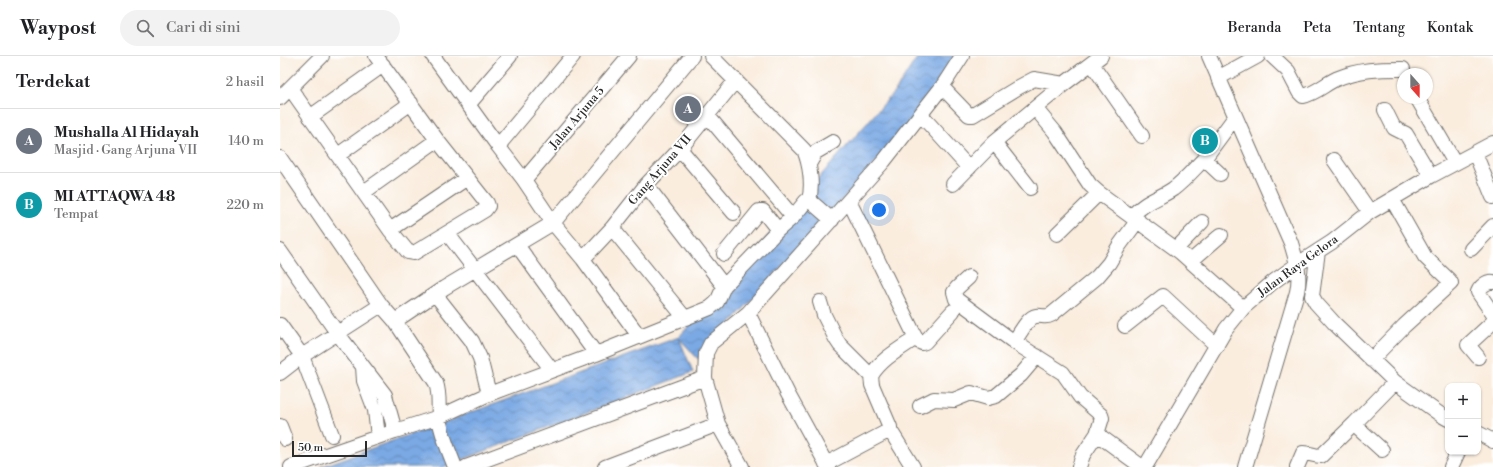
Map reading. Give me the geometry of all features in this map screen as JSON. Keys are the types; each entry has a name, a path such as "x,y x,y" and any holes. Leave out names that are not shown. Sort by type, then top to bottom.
{"street":[{"path":"310,117 379,60 437,140 487,203 487,208 414,253 408,252 390,230 310,117 285,93 322,56"},
{"path":"468,105 510,56"},
{"path":"498,146 573,56"},
{"name":"Jalan Arjuna 5","path":"524,180 629,56"},
{"path":"395,321 444,288 553,223 692,56"},
{"path":"711,56 804,150 809,164 812,185 821,210"},
{"path":"739,466 718,424 704,378 706,353 708,348 748,313 821,210 849,201 884,161 942,87 962,56"},
{"path":"1209,56 1291,243 1298,264 1298,292 1245,467"},
{"path":"1218,78 1258,56"},
{"path":"1272,56 1288,71 1299,92 1303,96 1312,93 1336,80 1360,71 1403,66"},
{"path":"441,59 468,105 524,180 553,223 583,259 639,336"},
{"path":"953,184 994,142 1064,84 1097,60 1142,136"},
{"name":"Gang Arjuna VII","path":"583,259 612,228 646,185 680,149 736,80"},
{"path":"942,87 969,115 973,115 1019,87 1034,80 1064,84"},
{"path":"338,155 411,103"},
{"path":"1421,104 1455,163"},
{"path":"1035,108 1055,132 1090,185 1191,261 1243,308"},
{"path":"1385,110 1394,128 1406,134 1431,176"},
{"path":"920,114 969,168"},
{"path":"707,115 793,217"},
{"path":"1014,342 1031,318 1035,316 1048,317 1097,277 1109,263 1135,218 1139,208 1175,187 1204,159 1235,117"},
{"path":"364,192 437,140"},
{"path":"809,164 816,152 833,142"},
{"path":"994,142 1030,188"},
{"name":"Jalan Raya Gelora","path":"1145,467 1232,321 1243,308 1274,282 1370,212 1431,176 1493,143"},
{"path":"680,149 734,213"},
{"path":"1475,153 1493,197"},
{"path":"280,158 381,305 395,321 436,383 439,392 439,417 442,432 455,467"},
{"path":"1204,159 1220,174"},
{"path":"1334,160 1370,212"},
{"path":"390,230 467,178"},
{"path":"646,185 724,286"},
{"path":"1057,234 1099,192"},
{"path":"1371,360 1404,326 1451,283 1425,257 1392,199"},
{"path":"849,201 916,338 922,343 926,342 953,312"},
{"path":"291,467 439,417 488,394 596,354 710,308 717,302 724,286 778,230 793,217 805,202 821,210"},
{"path":"724,254 759,211 762,211 778,230"},
{"path":"1176,249 1202,222"},
{"path":"1471,250 1493,226"},
{"path":"612,228 685,318"},
{"path":"447,233 552,370"},
{"path":"1191,261 1221,235"},
{"path":"517,245 596,354"},
{"path":"280,251 338,334 385,395 395,431"},
{"path":"1318,251 1312,296 1313,300 1335,324 1395,382 1445,417"},
{"path":"968,277 954,292 956,299 1014,342 1063,373 1080,397 1101,415 1102,418 1097,434 1083,455 1079,467"},
{"path":"1493,282 1487,282 1478,290 1493,314"},
{"path":"435,294 472,341 480,358 488,394"},
{"path":"1125,326 1163,296 1217,346"},
{"path":"820,302 824,315 840,345 871,376 872,385 890,430 913,467"},
{"path":"280,373 302,356 381,305"},
{"path":"748,313 788,394 827,466 890,430"},
{"path":"1478,357 1468,345 1493,322"},
{"path":"280,325 302,356 332,436"},
{"path":"871,376 888,357 916,338"},
{"path":"920,406 934,399 954,400 971,393 988,398 996,396 1022,375 1037,356"},
{"path":"363,366 364,381 374,410 378,437"},
{"path":"466,467 704,378"},
{"path":"1297,467 1303,453 1321,456 1395,382"},
{"path":"1355,423 1359,429 1382,450"},
{"path":"604,467 718,424"},
{"path":"280,426 285,439"},
{"path":"1097,434 1142,467"},
{"path":"1481,435 1493,441"},
{"path":"1451,467 1457,455"}],"water":[{"path":"918,56 963,56 928,105 698,359 679,338 693,372 443,467 320,467 679,337 896,90"}],"place":[{"name":"Mushalla Al Hidayah","path":"688,109"},
{"name":"MI ATTAQWA 48","path":"1205,141"}]}
